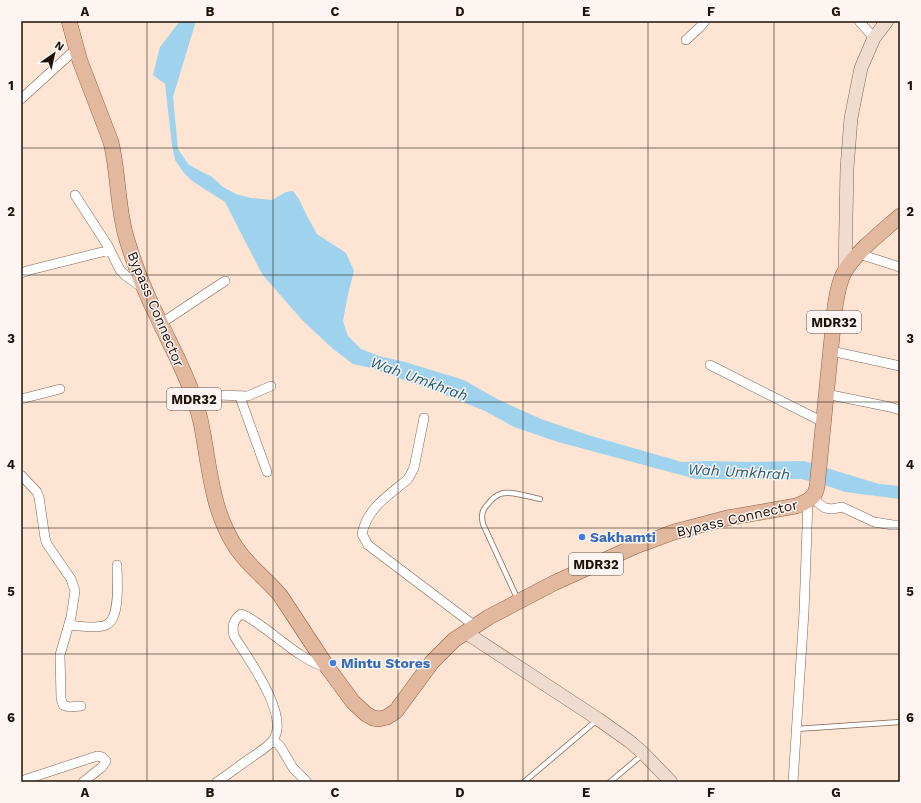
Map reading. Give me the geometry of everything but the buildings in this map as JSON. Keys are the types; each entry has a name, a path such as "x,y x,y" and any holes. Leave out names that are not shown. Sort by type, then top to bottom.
{"main road":[{"name":"Bypass Connector","path":"69,21 76,49 111,142 121,217 127,240 144,289 182,368 195,402 202,426 215,498 221,518 228,534 243,558 271,584 280,595 328,668 353,702 366,714 373,718 379,719 387,717 400,706 424,672 440,653 470,629 554,583 630,548 674,532 726,518 796,506 813,494"},
{"name":"MDR32","path":"813,494 820,451 836,300 840,282 845,271 859,254 900,216"}],"street":[{"path":"686,40 705,21"},
{"path":"859,21 874,38"},
{"path":"845,271 847,168 851,118 862,68 874,38 887,21"},
{"path":"21,99 76,49"},
{"path":"75,195 110,250 120,270 144,289"},
{"path":"25,272 110,250"},
{"path":"859,254 900,267"},
{"path":"160,324 225,281"},
{"path":"831,351 900,366"},
{"path":"710,365 823,422"},
{"path":"195,402 216,395 240,397 248,396 271,386"},
{"path":"21,399 60,389"},
{"path":"826,394 900,410"},
{"path":"240,397 267,472"},
{"path":"424,418 412,474 372,510 364,524 362,534 368,545 470,629 629,741 671,782"},
{"path":"21,475 37,492 47,544 71,579 74,586 75,591 69,625 60,655 61,698 63,705 69,707 81,706"},
{"path":"813,494 818,503 824,508 832,509 842,507 874,522 900,525"},
{"path":"793,782 813,494"},
{"path":"69,625 106,625 112,621 115,614 117,601 117,565"},
{"path":"217,782 266,747 273,740 278,730 276,714 265,687 234,636 232,628 234,620 241,614 246,615 306,659 317,665 328,668"},
{"path":"273,740 280,746 293,768 307,782"},
{"path":"21,782 97,756 106,761 102,767 83,782"}],"lane":[{"path":"519,601 483,524 483,509 498,494 505,492 540,499"},
{"path":"524,782 598,719"},
{"path":"796,729 900,722"},
{"path":"610,782 643,754"}],"water":[{"name":"Wah Umkhrah","path":"180,21 196,21 173,97 178,149 189,165 212,177 223,187 236,194 251,198 272,200 286,192 293,191 299,199 317,234 346,253 354,271 343,321 348,336 361,349 379,356 405,362 464,380 497,399 541,419 588,435 682,462 804,461 879,484 900,486 900,499 845,492 801,479 696,479 558,442 514,427 485,411 448,396 371,368 353,364 332,348 302,320 262,274 225,202 192,181 175,160 165,84 153,75 160,47"}],"place":[{"name":"Sakhamti","path":"582,537"},
{"name":"Mintu Stores","path":"333,663"}]}
